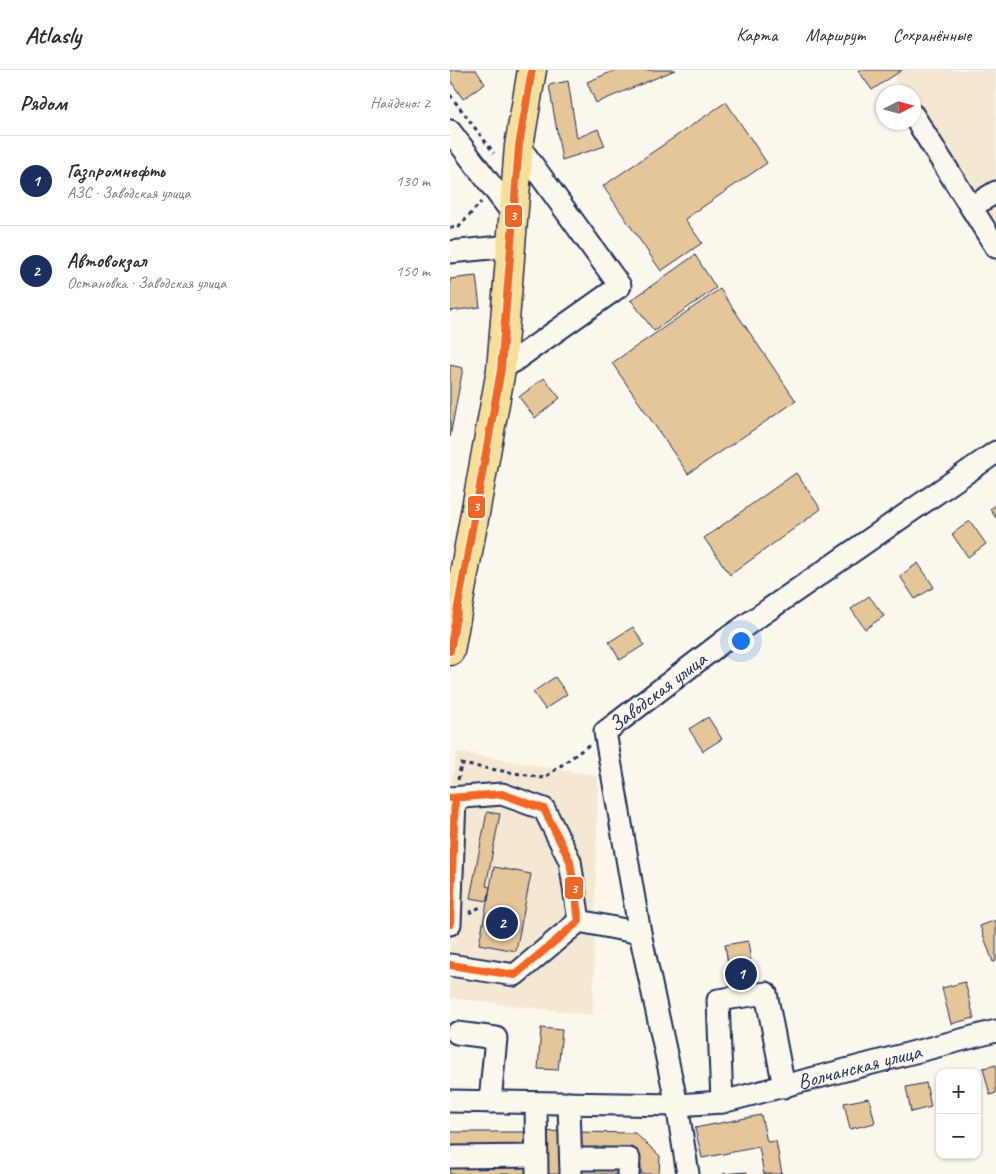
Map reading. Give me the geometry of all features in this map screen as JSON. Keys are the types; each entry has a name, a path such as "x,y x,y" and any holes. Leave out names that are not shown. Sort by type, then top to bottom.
{"main road":[{"path":"450,651 501,370 514,214 507,150 532,70"}],"street":[{"path":"921,126 996,247"},
{"path":"450,131 514,214"},
{"path":"501,370 620,286 507,150"},
{"path":"971,207 996,192"},
{"path":"450,252 511,246"},
{"name":"Заводская улица","path":"688,1174 677,1105 640,934 605,732 730,637 996,452"},
{"path":"450,924 452,798 502,794 544,809 570,861 579,921"},
{"path":"579,921 640,934"},
{"path":"450,965 515,975 579,921"},
{"path":"722,1102 718,1000 766,993 784,1087"},
{"name":"Волчанская улица","path":"450,1102 677,1105 722,1102 996,1031"},
{"path":"456,1033 496,1038 490,1102"},
{"path":"450,1157 536,1165 536,1103"},
{"path":"569,1103 571,1166 629,1159 628,1174"}],"path":[{"path":"450,95 507,150"},
{"path":"450,228 459,226 493,187"},
{"path":"452,798 462,764 544,778 605,732"}],"shaded area":[{"path":"902,70 996,70 996,232 921,119 921,85 899,85 893,76"},
{"path":"457,752 598,776 593,1015 450,998 450,788"}],"building":[{"path":"450,70 476,70 485,84 463,99 450,80"},
{"path":"616,70 675,70 596,103 587,82"},
{"path":"858,70 902,70 880,85 876,85 872,90"},
{"path":"568,81 577,138 598,129 605,146 562,160 549,85"},
{"path":"726,102 767,163 685,219 702,243 661,271 603,186"},
{"path":"695,255 716,288 654,331 631,300"},
{"path":"476,276 480,307 450,311 450,279"},
{"path":"720,289 796,401 688,474 612,363"},
{"path":"450,365 463,368 450,437"},
{"path":"544,378 560,398 535,418 519,397"},
{"path":"796,473 821,509 730,575 704,538"},
{"path":"996,505 996,518 990,509"},
{"path":"970,521 986,544 968,557 952,534"},
{"path":"918,563 934,587 915,599 900,576"},
{"path":"869,596 884,616 865,629 851,609"},
{"path":"633,627 644,645 620,660 609,642"},
{"path":"555,677 567,694 545,709 533,692"},
{"path":"708,717 722,739 703,751 689,729"},
{"path":"487,812 500,814 486,886 490,887 488,901 470,898"},
{"path":"494,867 531,874 516,951 479,944"},
{"path":"996,920 996,961 993,962 980,926"},
{"path":"748,941 757,1004 735,1008 725,945"},
{"path":"965,982 974,1018 951,1024 942,988"},
{"path":"541,1028 562,1030 558,1070 538,1069"},
{"path":"996,1065 996,1093 990,1095 983,1068"},
{"path":"926,1083 931,1107 911,1112 906,1087"},
{"path":"869,1098 875,1123 850,1129 844,1103"},
{"path":"761,1115 767,1142 776,1141 782,1174 764,1174 759,1147 702,1158 695,1128"},
{"path":"560,1131 561,1174 543,1174 542,1132"},
{"path":"450,1132 527,1132 527,1149 450,1149"},
{"path":"576,1132 635,1133 660,1156 659,1174 641,1174 641,1166 627,1150 577,1150"},
{"path":"450,1166 527,1166 527,1174 450,1174"},
{"path":"582,1168 618,1169 618,1174 582,1174"},
{"path":"747,1172 747,1174 723,1174"}],"transit line":[{"name":"3","path":"450,651 501,370 519,146 532,70"},
{"name":"3","path":"450,798 502,794 544,809 570,861 579,921 515,975 450,965"},
{"name":"3","path":"450,924 455,799"}],"place":[{"name":"Автовокзал","path":"502,923"},
{"name":"Газпромнефть","path":"741,974"}]}
